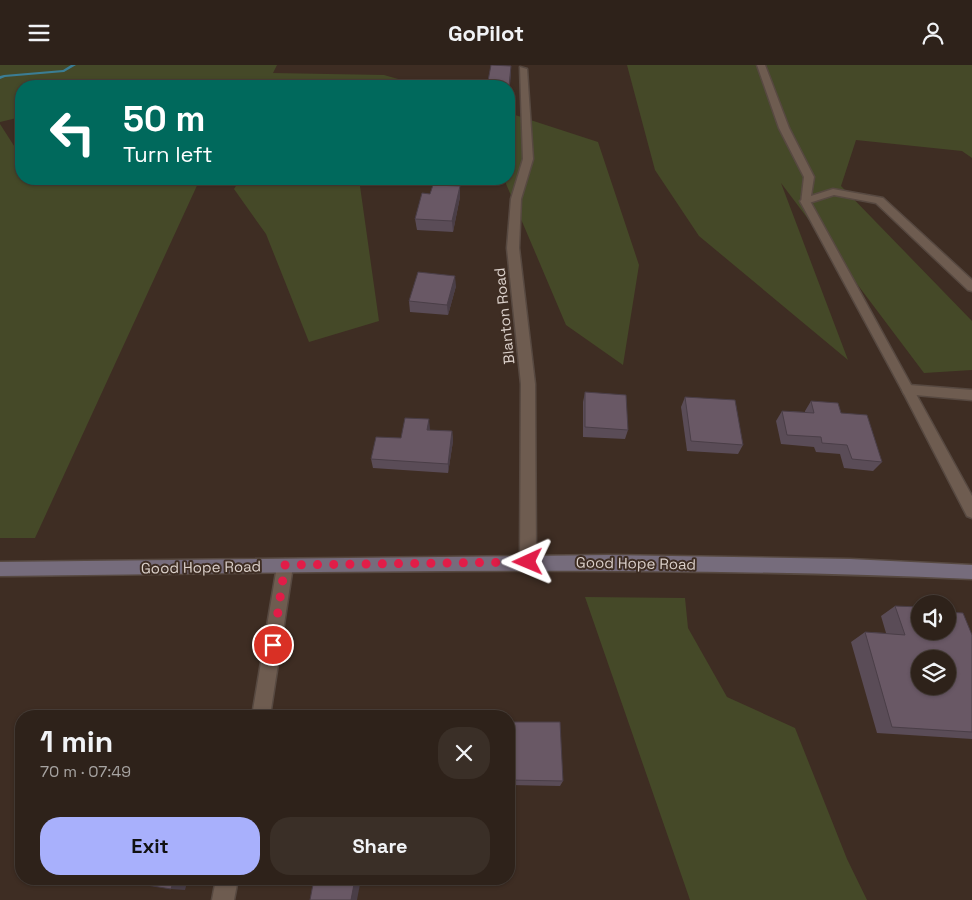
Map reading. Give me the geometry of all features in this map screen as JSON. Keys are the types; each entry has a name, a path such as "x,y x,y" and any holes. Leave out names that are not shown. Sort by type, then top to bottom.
{"street":[{"path":"761,65 784,128 809,177 805,201 910,390 972,511"},
{"name":"Blanton Road","path":"523,69 528,159 516,199 513,248 528,384 528,562"},
{"path":"805,201 833,192 879,200 972,287"},
{"path":"910,390 972,395"},
{"name":"Good Hope Road","path":"0,569 528,562 846,565 972,572"},
{"path":"262,710 285,565"},
{"path":"223,900 226,885"}],"green space":[{"path":"0,65 277,65 273,73 384,75 402,80 15,80 15,118 0,122"},
{"path":"627,65 972,65 972,158 962,151 856,140 841,186 972,321 972,370 924,373 781,183 848,360 699,236 655,170"},
{"path":"515,115 598,142 639,265 623,365 566,325 507,185 515,185"},
{"path":"0,124 15,147 15,185 197,185 35,538 0,538"},
{"path":"236,185 360,185 379,321 309,342 266,234 234,189"},
{"path":"585,597 685,598 688,628 727,697 795,728 847,859 867,900 690,900"}],"building":[{"path":"491,65 511,66 510,80 488,80"},
{"path":"433,185 460,186 452,221 415,219 422,193 430,194"},
{"path":"418,272 455,276 447,305 409,301"},
{"path":"585,392 626,395 628,430 585,427"},
{"path":"685,397 735,400 743,445 691,441"},
{"path":"811,401 838,403 841,413 867,415 882,462 852,459 847,445 822,443 821,437 787,435 782,411 814,413"},
{"path":"405,418 429,419 427,430 452,431 448,464 371,459 376,437 401,438"},
{"path":"895,606 911,607 911,640 956,640 956,613 963,613 972,635 972,732 892,727 865,632 905,635"},
{"path":"515,722 560,722 563,781 515,780"},
{"path":"147,885 172,885 171,889"},
{"path":"313,885 354,885 351,900 310,900"}],"waterway":[{"path":"0,78 4,76 64,71 74,65"}],"route":[{"path":"273,645 285,565 528,562"}]}
